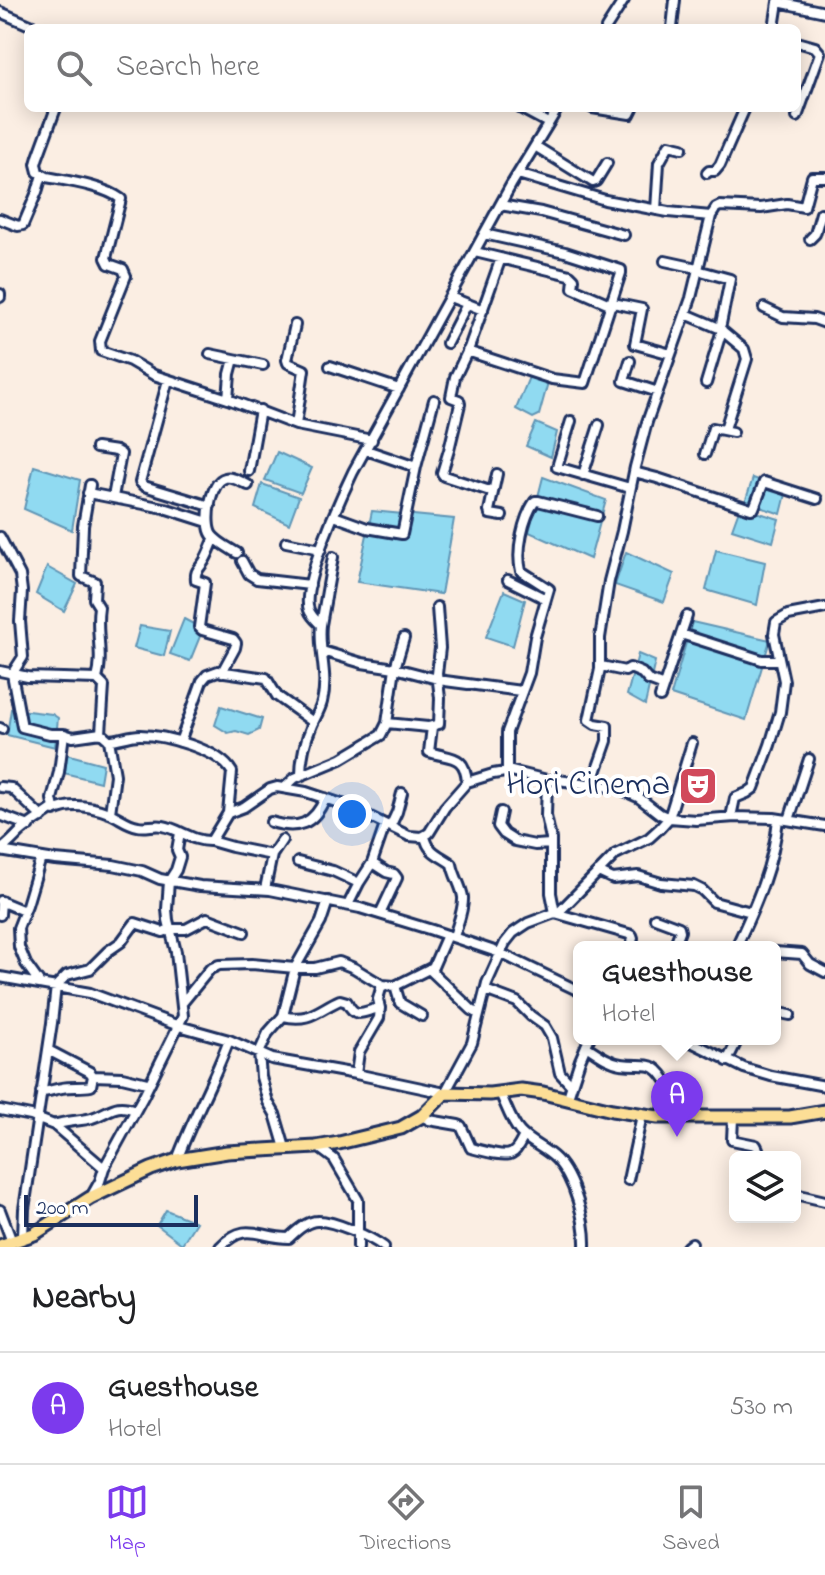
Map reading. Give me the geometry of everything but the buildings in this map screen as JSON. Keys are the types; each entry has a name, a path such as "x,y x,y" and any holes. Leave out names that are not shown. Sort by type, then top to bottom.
{"main road":[{"path":"17,1240 90,1198 177,1160 227,1152 316,1147 401,1128 422,1116 445,1093 521,1090 568,1097 612,1110 661,1117 790,1117 825,1111"}],"street":[{"path":"609,24 624,0"},
{"path":"672,24 675,0"},
{"path":"775,24 778,2 825,12"},
{"path":"0,12 28,24"},
{"path":"801,43 815,47 823,54 801,107"},
{"path":"55,112 36,164 38,172 107,192 120,197 121,201 106,258 109,264 123,269 126,276 99,348 104,353 130,361 168,380 296,425 372,440"},
{"path":"527,112 548,123"},
{"path":"321,625 309,611 310,585 321,549 353,472 500,205 555,112"},
{"path":"707,173 715,171 720,165 743,112"},
{"path":"797,117 799,112"},
{"path":"656,210 660,158 669,145 682,148"},
{"path":"535,146 591,181 596,181 607,163"},
{"path":"518,174 605,200 711,216"},
{"path":"0,219 23,225 42,175"},
{"path":"804,207 812,177 825,177"},
{"path":"592,784 608,735 607,726 589,720 601,666 599,648 605,605 647,422 686,314 711,216 720,206 761,208 793,204 823,213 810,239"},
{"path":"500,205 541,212 624,235"},
{"path":"467,351 552,379 585,383 621,270 565,252 484,234"},
{"path":"475,252 570,275 574,279 573,288 612,304 642,309 635,344 671,354"},
{"path":"493,492 442,473 460,404 459,400 451,397 455,377 501,258"},
{"path":"665,261 730,279 721,329 706,383"},
{"path":"450,297 483,310"},
{"path":"447,343 467,304"},
{"path":"764,308 783,317 814,319 825,323"},
{"path":"686,314 721,329 744,349 747,359 729,430 713,428 705,454"},
{"path":"295,325 287,360 304,370 296,425"},
{"path":"210,354 263,365"},
{"path":"228,399 234,359"},
{"path":"630,361 624,381 658,392"},
{"path":"330,366 399,389"},
{"path":"168,380 140,482 144,486 210,506"},
{"path":"334,516 367,528 403,533 434,400"},
{"path":"249,471 260,410"},
{"path":"571,421 557,467 630,488"},
{"path":"583,475 599,425"},
{"path":"96,448 121,454 113,497"},
{"path":"366,450 416,467"},
{"path":"634,472 751,509 764,482 817,499"},
{"path":"497,474 489,513 502,516"},
{"path":"248,485 232,478 220,480 210,506 210,531 240,557 249,574 257,579 310,585"},
{"path":"97,679 100,669 99,607 94,599 95,582 81,576 83,526 89,489 208,522"},
{"path":"507,771 507,732 529,673 548,587 525,575 519,563 532,505 538,501 597,516"},
{"path":"0,537 20,575 22,591 20,621 23,657 12,674 22,727 73,737 101,733"},
{"path":"215,538 194,576 205,583 199,627 233,639 236,643 222,672"},
{"path":"286,542 321,549"},
{"path":"301,775 304,747 324,690 321,625 333,557"},
{"path":"508,580 546,599"},
{"path":"387,723 432,727 439,722 437,607"},
{"path":"731,817 735,798 754,788 776,726 784,681 774,634 776,622 788,615 825,608"},
{"path":"660,697 687,616"},
{"path":"681,634 759,659 779,660"},
{"path":"284,788 301,775 350,754 381,735 387,723 395,668 404,638"},
{"path":"322,651 437,679 521,691"},
{"path":"601,666 625,671 630,668 664,686"},
{"path":"0,671 28,677 97,679 104,686 101,733 109,740 157,736 200,749 220,760 231,769 232,779 228,813 211,841"},
{"path":"180,742 202,681 212,673 266,678 277,696 313,722"},
{"path":"432,727 429,752 461,762 467,782"},
{"path":"64,734 52,799 54,811 71,805 88,806 110,813 124,823 141,827 162,825 204,841 272,855"},
{"path":"109,740 115,775 110,813"},
{"path":"0,977 90,993 179,1026 229,1040 272,1059 445,1093 472,1043 485,990 505,943 521,927 560,911 616,854 649,838 669,818 692,743"},
{"path":"789,820 809,759"},
{"path":"228,813 244,807 270,789 284,788 348,806 417,838 429,833 467,782 516,771 547,780 592,784 629,792 669,818 778,819 825,826"},
{"path":"547,780 546,816 555,913"},
{"path":"0,787 11,788 42,817"},
{"path":"348,905 397,812 402,793"},
{"path":"271,822 289,827 301,824 314,817 325,798"},
{"path":"0,851 54,808"},
{"path":"501,812 498,828 510,838 535,845 551,844"},
{"path":"0,815 29,826"},
{"path":"739,941 772,854 778,819"},
{"path":"90,1198 183,1016 176,952 167,909 169,881 180,857 177,850 180,833"},
{"path":"183,1002 215,966 243,963 315,968 342,963 382,985 395,986 435,965 463,901 452,864 432,852 425,836"},
{"path":"265,889 272,855 282,840"},
{"path":"0,851 113,865 169,881 200,886 265,889 348,905 500,953 573,988"},
{"path":"39,983 19,947 18,928 41,858"},
{"path":"298,862 333,871 359,883"},
{"path":"372,863 397,878 380,914"},
{"path":"598,872 613,879 638,876 661,883 694,886 714,902 751,912"},
{"path":"0,915 1,901 24,911"},
{"path":"285,1148 261,1077 259,1053 268,1033 283,1016 295,968 321,922 328,901"},
{"path":"555,913 632,935 632,941"},
{"path":"17,1240 56,986 67,975 90,969 121,942 135,923 160,932 186,929 207,918 244,932"},
{"path":"655,918 679,927 676,941"},
{"path":"781,952 802,954 810,964 825,972"},
{"path":"429,969 479,1014"},
{"path":"356,1074 359,1052 380,1014 378,999 382,985"},
{"path":"395,986 400,1003 422,1016"},
{"path":"485,990 517,1002 548,1029 560,1073 571,1085"},
{"path":"283,1016 294,1018 318,1014 340,1000 360,1013 380,1008"},
{"path":"781,1013 790,1015"},
{"path":"177,1160 229,1040"},
{"path":"568,1097 587,1045"},
{"path":"592,1045 613,1062 644,1064 658,1071 670,1087 661,1117"},
{"path":"696,1045 727,1061 771,1076 825,1086"},
{"path":"727,1061 735,1045"},
{"path":"48,1050 93,1076 122,1077 147,1083"},
{"path":"41,1092 91,1086 93,1076"},
{"path":"500,1093 516,1128 555,1158 568,1176 582,1216 585,1247"},
{"path":"54,1125 96,1117 115,1107 135,1110"},
{"path":"0,1110 21,1113 54,1125 104,1168"},
{"path":"628,1180 642,1115"},
{"path":"422,1116 461,1126 471,1148 496,1153 513,1153 524,1136"},
{"path":"733,1118 732,1140 756,1145 758,1151"},
{"path":"342,1171 340,1156 346,1141"},
{"path":"316,1147 334,1159 358,1200 358,1247"},
{"path":"801,1195 825,1201"},
{"path":"0,1210 17,1240 32,1247"},
{"path":"220,1247 226,1240 244,1231 281,1242 314,1221 357,1232 384,1247"}],"water":[{"path":"531,372 550,375 539,415 533,418 516,409"},
{"path":"536,423 557,432 551,457 526,446"},
{"path":"277,452 312,468 301,493 265,480"},
{"path":"34,466 80,480 72,530 24,509"},
{"path":"543,477 606,500 590,559 529,532"},
{"path":"753,478 787,490 781,514 745,502"},
{"path":"262,484 299,497 289,524 255,508"},
{"path":"740,507 779,519 773,542 732,529"},
{"path":"372,511 454,519 441,594 357,582"},
{"path":"716,550 765,562 757,605 706,590"},
{"path":"626,552 674,574 664,602 615,585"},
{"path":"47,567 77,584 64,611 36,594"},
{"path":"504,591 525,600 513,646 486,637"},
{"path":"184,619 203,629 190,661 170,654"},
{"path":"692,622 770,640 746,720 671,695"},
{"path":"140,626 170,631 164,656 134,648"},
{"path":"638,654 655,661 645,705 627,695"},
{"path":"221,706 262,719 259,730 249,735 236,731 228,733 215,725"},
{"path":"11,709 52,714 58,718 55,747 7,735"},
{"path":"66,754 103,764 100,782 64,773"},
{"path":"166,1210 196,1222 182,1244 157,1225"}],"place":[{"name":"Hori Cinema","path":"698,786"},
{"name":"Guesthouse","path":"677,1137"}]}
